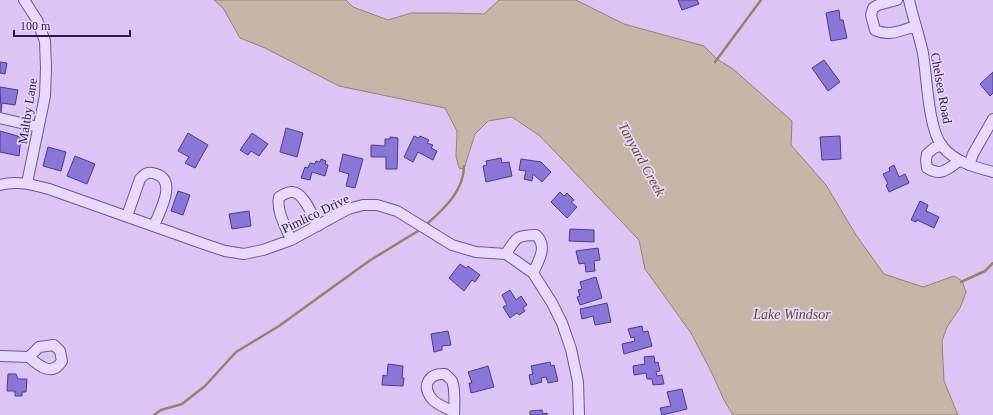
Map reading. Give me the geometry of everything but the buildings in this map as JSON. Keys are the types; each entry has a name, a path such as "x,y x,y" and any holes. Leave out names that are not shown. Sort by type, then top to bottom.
{"street":[{"name":"Maltby Lane","path":"24,0 38,20 46,41 45,96 27,183"},
{"path":"897,0 878,5 873,8 871,15 875,30 889,34 916,26"},
{"name":"Chelsea Road","path":"909,0 923,52 931,112 935,130 942,145 959,160 969,165 993,172"},
{"path":"0,118 38,127"},
{"path":"969,165 973,154 993,119"},
{"path":"942,145 934,148 927,154 927,168 934,172 943,172 959,160"},
{"path":"127,216 140,179 144,174 149,172 156,174 164,178 167,184 167,191 154,226"},
{"name":"Pimlico Drive","path":"0,185 27,183 49,189 225,251 244,254 263,250 292,240 348,209 363,205 377,204 397,211 452,245 476,252 506,254"},
{"path":"292,240 279,209 279,197 292,191 298,193 302,197 318,226"},
{"path":"533,273 542,254 543,248 540,238 536,235 522,235 516,238 506,254 533,273 552,303 562,323 571,349 578,382 579,415"},
{"path":"0,356 29,356"}],"water":[{"name":"Lake Windsor","path":"214,0 346,0 353,7 388,20 411,13 484,14 499,0 576,0 624,24 704,46 717,59 733,69 792,121 791,145 826,185 856,235 884,274 923,287 954,276 962,281 966,292 960,308 947,327 942,341 944,381 958,415 733,415 691,333 645,269 639,240 540,136 512,117 488,121 475,134 464,169 459,168 456,156 457,131 445,108 339,86 265,48 240,38 223,8"}],"waterway":[{"path":"715,62 761,0"},
{"path":"428,223 447,205 457,191 461,183 464,166"},
{"path":"154,415 161,410 182,404 205,386 236,352 279,326 369,261 418,231"},
{"path":"961,282 985,271 993,263"}],"water label":[{"name":"Tanyard Creek","path":"642,159"}]}
